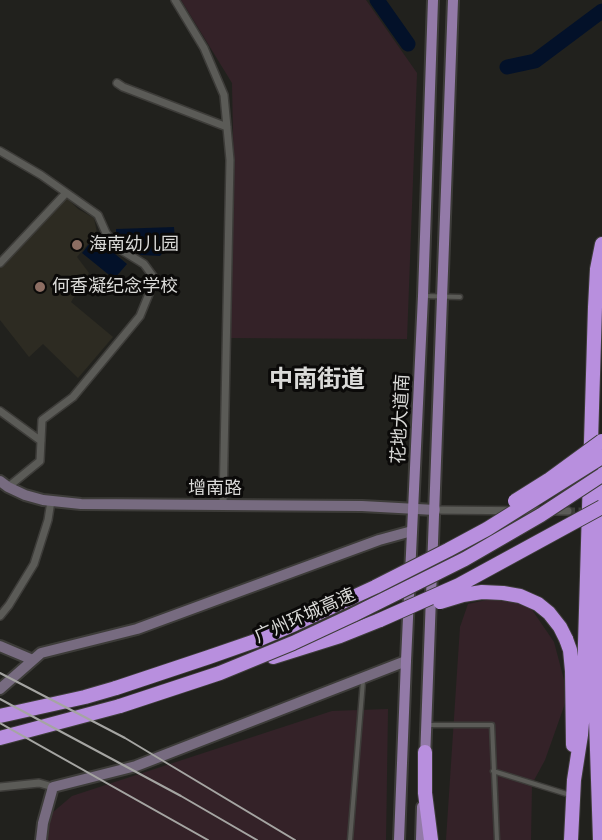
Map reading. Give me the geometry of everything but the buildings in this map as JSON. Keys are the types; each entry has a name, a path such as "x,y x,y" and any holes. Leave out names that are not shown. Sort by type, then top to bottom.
{"highway":[{"path":"571,840 574,780 583,718 595,307 597,269 602,244"},
{"path":"541,485 602,434"},
{"path":"360,594 424,559 541,485 602,441"},
{"name":"广州环城高速","path":"0,716 85,698 233,649 295,624 429,560 487,529 602,457"},
{"path":"600,840 595,690 602,463"},
{"name":"广州环城高速","path":"0,738 120,706 199,681 293,643 441,572 516,530 602,475"},
{"path":"199,681 340,636 380,620 459,585 602,507"},
{"path":"380,620 463,595 482,592 503,592 524,597 552,616 566,639 571,656 573,682 572,813"},
{"path":"425,752 425,793 431,840"},
{"path":"600,824 602,785"}],"main road":[{"name":"花地大道南","path":"399,840 423,296 433,0"},
{"name":"花地大道南","path":"421,840 452,16 455,0"}],"street":[{"path":"175,0 204,48 224,95 230,160 223,505"},
{"path":"117,83 227,127"},
{"path":"0,151 41,175 98,215 106,233 118,248 144,264 154,279 140,316 74,397 42,420 40,461 4,484"},
{"path":"0,263 66,193"},
{"path":"0,411 40,441"},
{"name":"增南路","path":"4,484 25,495 81,504 362,506 435,510"},
{"path":"0,616 34,564 48,520 51,501"},
{"path":"435,510 568,511"},
{"path":"0,689 41,653 137,629 379,540 412,531"},
{"path":"0,646 33,660"},
{"path":"0,787 39,783 53,787 136,766 406,661"},
{"path":"41,840 43,823 53,787"}],"lane":[{"path":"423,296 460,297"},
{"path":"350,840 363,677"},
{"path":"426,725 492,725 496,840"},
{"path":"493,771 572,796"}],"shaded area":[{"path":"181,0 366,0 417,73 407,339 230,338 234,182 232,83"},
{"name":"何香凝纪念学校","path":"66,197 78,209 94,218 97,233 77,257 89,273 71,302 113,337 78,378 43,344 29,357 0,320 0,268"},
{"path":"491,599 528,604 554,642 568,695 545,760 532,784 531,840 446,840 460,627 468,604"},
{"path":"388,709 386,840 45,840 52,813 72,796 332,711"}],"water":[{"path":"174,227 175,239 160,256 141,255 116,241 116,229"},
{"path":"95,237 127,264 114,279 82,253"}],"waterway":[{"path":"377,0 408,44"},
{"path":"507,67 535,61 602,11"}],"tunnel":[{"path":"568,511 587,511"}],"railway":[{"path":"0,673 125,738 295,840"},
{"path":"0,699 181,796 257,840"},
{"path":"0,723 208,840"}],"place":[{"name":"海南幼儿园","path":"77,245"},
{"name":"何香凝纪念学校","path":"40,287"}],"district":[{"name":"中南街道","path":"317,380"}]}
